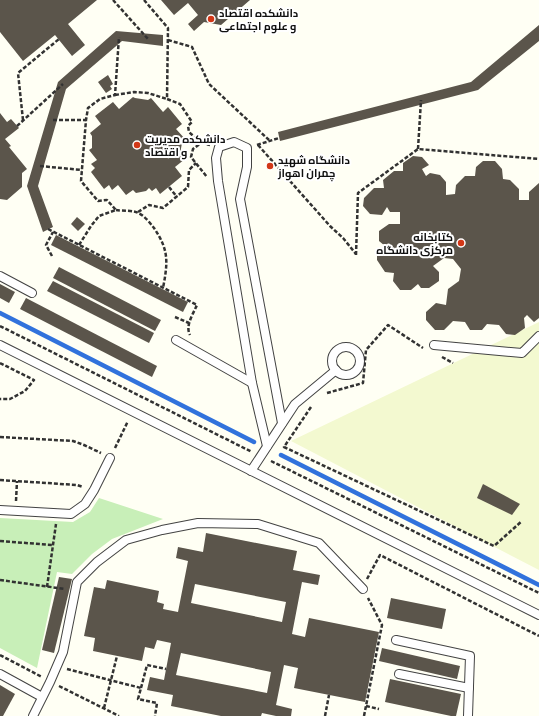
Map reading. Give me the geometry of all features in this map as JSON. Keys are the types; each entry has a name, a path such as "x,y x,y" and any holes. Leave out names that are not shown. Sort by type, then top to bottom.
{"lane":[{"path":"267,446 252,383 218,182 216,158 220,147 234,142 247,148 247,168 240,199 282,423"},
{"path":"0,276 32,293"},
{"path":"431,348 522,353 539,336"},
{"path":"176,340 252,383"},
{"path":"0,345 539,615"},
{"path":"251,471 295,404 336,370"},
{"path":"0,510 71,514 85,504 94,490 110,458"},
{"path":"33,716 63,652 77,582 97,562 126,540 162,530 198,523 258,524 320,543 363,589"},
{"path":"396,640 470,656 468,716"},
{"path":"0,674 42,697"},
{"path":"399,674 469,688"}],"path":[{"path":"114,0 148,39"},
{"path":"144,0 168,28 167,99"},
{"path":"115,95 119,37"},
{"path":"23,120 18,73 59,39"},
{"path":"168,40 192,47 210,84 269,140"},
{"path":"17,126 63,84"},
{"path":"116,210 107,200 98,201 80,181 88,108 100,99 134,92 148,93 180,104 192,122 188,126 189,132 200,143 193,150 191,157 210,180"},
{"path":"418,148 421,100"},
{"path":"53,120 86,120"},
{"path":"247,148 279,138"},
{"path":"258,144 330,226 343,238 356,255 358,193 418,148 539,159"},
{"path":"138,212 149,205 163,208 177,197 188,187 189,170 196,163"},
{"path":"40,166 82,170"},
{"path":"169,187 177,197"},
{"path":"79,245 90,226 99,216 116,210 138,212 149,222 160,238 166,255 167,268 163,288"},
{"path":"48,229 197,305 189,323 189,333 192,337"},
{"path":"52,256 46,245 53,232"},
{"path":"175,317 189,323"},
{"path":"326,393 363,383 366,350 388,325 431,348"},
{"path":"441,357 453,363"},
{"path":"0,363 34,380 25,392 10,399 0,398"},
{"path":"314,401 284,447 494,546 522,521"},
{"path":"0,436 73,441 110,458 133,412"},
{"path":"0,480 77,485 94,490"},
{"path":"16,511 17,481"},
{"path":"46,587 57,513"},
{"path":"0,541 52,545"},
{"path":"364,716 382,625 363,589 380,555 539,636"},
{"path":"0,580 75,591"},
{"path":"104,708 117,656"},
{"path":"155,716 157,704 138,699 146,664 166,669"},
{"path":"57,667 141,688"},
{"path":"325,716 329,695"},
{"path":"366,706 379,709"}],"green space":[{"path":"539,322 539,570 291,441"},
{"path":"99,498 163,519 112,539 92,554 72,574 57,572 37,668 0,648 0,518 73,522 90,512"}],"building":[{"path":"0,0 97,0 68,24 85,45 72,56 55,35 23,61 0,32"},
{"name":"دانشکده اقتصاد و علوم اجتماعی","path":"161,0 250,0 221,25 204,22 194,31 188,24 198,15 188,3 174,15"},
{"path":"539,25 539,41 478,90 280,141 278,132 471,82"},
{"path":"116,31 163,35 163,46 122,41 66,89 38,186 53,227 43,232 27,186 58,82"},
{"path":"108,75 113,84 110,86 112,89 106,93 98,82"},
{"name":"دانشکده مدیریت و اقتصاد","path":"133,97 148,100 151,98 163,112 168,107 182,124 176,129 186,140 182,143 180,154 185,159 175,167 182,176 160,194 156,188 152,191 149,188 146,191 136,193 133,190 126,195 118,185 112,190 109,185 104,189 91,172 95,168 91,164 97,160 89,150 92,148 92,136 90,133 101,124 95,116 113,102 119,109"},
{"path":"0,113 7,122 11,119 19,128 5,139 11,146 9,147 27,169 22,173 22,187 7,200 0,199"},
{"name":"کتابخانه مرکزی دانشگاه","path":"413,156 422,157 429,165 422,169 426,176 430,173 440,175 446,182 446,195 455,194 456,185 465,176 475,176 476,167 483,161 495,161 502,169 503,179 510,180 519,189 519,200 529,200 529,192 539,183 539,318 534,322 527,315 524,318 525,328 515,335 506,334 499,325 487,324 482,330 470,330 465,322 453,321 444,330 435,330 426,320 426,312 436,303 446,305 448,289 459,281 461,269 453,259 444,258 433,266 439,272 439,281 429,288 421,288 418,284 411,290 400,290 393,281 394,273 385,272 377,260 377,252 385,246 379,241 379,231 389,224 400,224 400,212 390,212 387,207 382,215 370,214 363,206 364,198 374,188 384,188 383,180 394,171 403,171 403,163"},
{"path":"77,217 85,224 78,231 71,224"},
{"path":"56,235 188,302 183,312 51,245"},
{"path":"59,267 161,320 155,331 53,278"},
{"path":"53,281 154,333 149,343 47,291"},
{"path":"0,284 15,292 9,303 0,298"},
{"path":"26,298 157,366 152,377 20,309"},
{"path":"483,484 520,504 512,515 477,498"},
{"path":"206,533 297,551 293,570 320,575 318,585 302,582 292,634 305,637 309,618 379,632 365,702 294,688 298,668 284,665 276,705 292,709 291,716 276,716 262,713 261,716 221,716 171,706 173,695 147,690 150,677 164,680 171,643 157,640 154,649 145,647 142,661 93,651 95,638 84,636 94,587 105,589 107,580 159,591 157,602 164,604 163,609 178,612 188,561 176,558 178,547 203,552","holes":["195,584 286,602 282,622 191,603","181,653 271,672 267,693 176,675"]},
{"path":"59,577 72,579 54,653 42,650"},
{"path":"391,598 446,609 442,629 387,618"},
{"path":"382,648 460,666 457,679 379,661"},
{"path":"390,679 461,694 456,716 385,702"},
{"path":"0,685 15,694 3,716 0,716"}],"waterway":[{"path":"0,313 254,442"},
{"path":"281,455 539,585"}],"place":[{"name":"دانشکده اقتصاد و علوم اجتماعی","path":"211,19"},
{"name":"دانشکده مدیریت و اقتصاد","path":"137,145"},
{"name":"دانشگاه شهید چمران اهواز","path":"270,166"},
{"name":"کتابخانه مرکزی دانشگاه","path":"461,243"}]}
